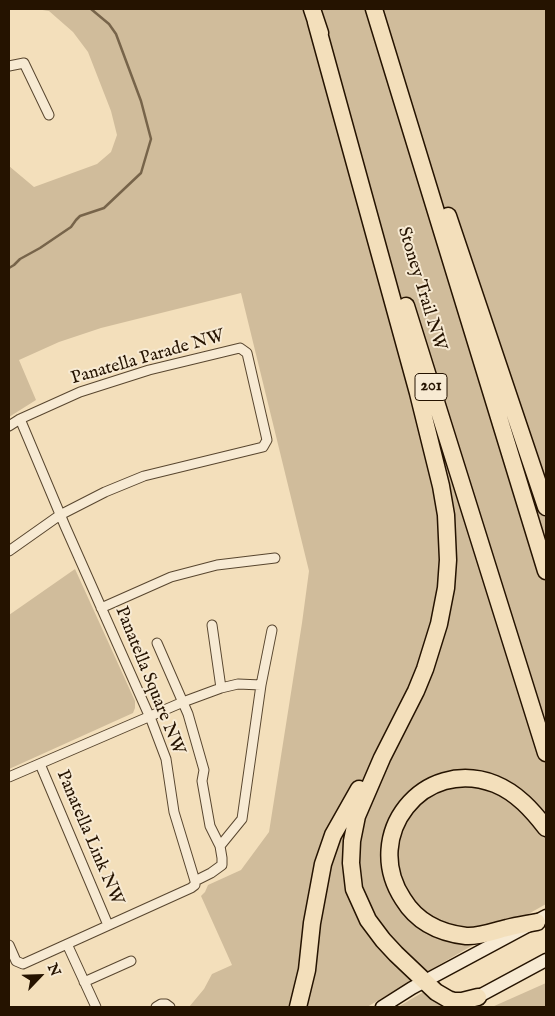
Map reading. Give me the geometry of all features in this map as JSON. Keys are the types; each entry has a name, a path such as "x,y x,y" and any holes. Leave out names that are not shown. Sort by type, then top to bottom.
{"highway":[{"path":"374,9 545,565"},
{"path":"314,15 418,393 441,486 446,515 448,560 446,588 439,624 416,691 382,758 357,816 351,863 354,889 368,920 383,940 436,992 448,999 462,1001 478,997"},
{"name":"Stoney Trail NW","path":"314,15 546,753"},
{"path":"380,27 459,246 546,507"},
{"path":"298,1007 307,970 312,923 323,864 333,835 352,800 375,761 382,758"},
{"path":"542,919 473,936 446,933 434,928 415,915 400,895 391,873 389,854 394,827 406,806 417,795 428,788 440,782 462,778 484,781 506,790 527,805 546,828"}],"main road":[{"path":"382,1007 424,981 542,919"},
{"path":"459,1007 546,960"}],"street":[{"path":"9,66 24,63 49,115"},
{"name":"Panatella Parade NW","path":"9,551 60,516 105,492 144,476 262,447 267,440 247,353 240,348 149,370 80,392 20,420"},
{"path":"9,426 20,420"},
{"name":"Panatella Square NW","path":"20,420 60,516 150,717 166,759 174,812 195,881"},
{"path":"101,608 171,577 217,565 275,558"},
{"path":"212,625 221,688"},
{"path":"220,846 242,819 261,685 272,630"},
{"path":"9,945 16,961 23,964 191,888 195,885 195,881 222,865 220,846 210,826 202,781 204,770 188,714 157,643"},
{"path":"9,777 183,702 221,688 238,684 261,685"},
{"name":"Panatella Link NW","path":"40,764 108,925"},
{"path":"67,944 96,1007"},
{"path":"84,982 131,961"},
{"path":"156,1007 161,1004 166,1004 170,1007"}],"shaded area":[{"path":"36,9 546,9 546,904 367,1007 189,1007 204,989 212,974 232,965 201,896 208,885 241,870 269,832 309,571 241,293 101,328 59,342 19,360 36,400 9,417 9,166 34,187 97,164 111,152 117,135 111,111 88,52 73,32 49,11"},
{"path":"75,569 135,701 135,708 133,713 9,769 9,615"},
{"path":"546,983 546,1007 492,1007"},
{"path":"425,991 442,1007 398,1007"}],"waterway":[{"path":"9,268 71,227 80,216 104,208 141,173 151,139 141,101 116,34 109,24 91,9"}]}
